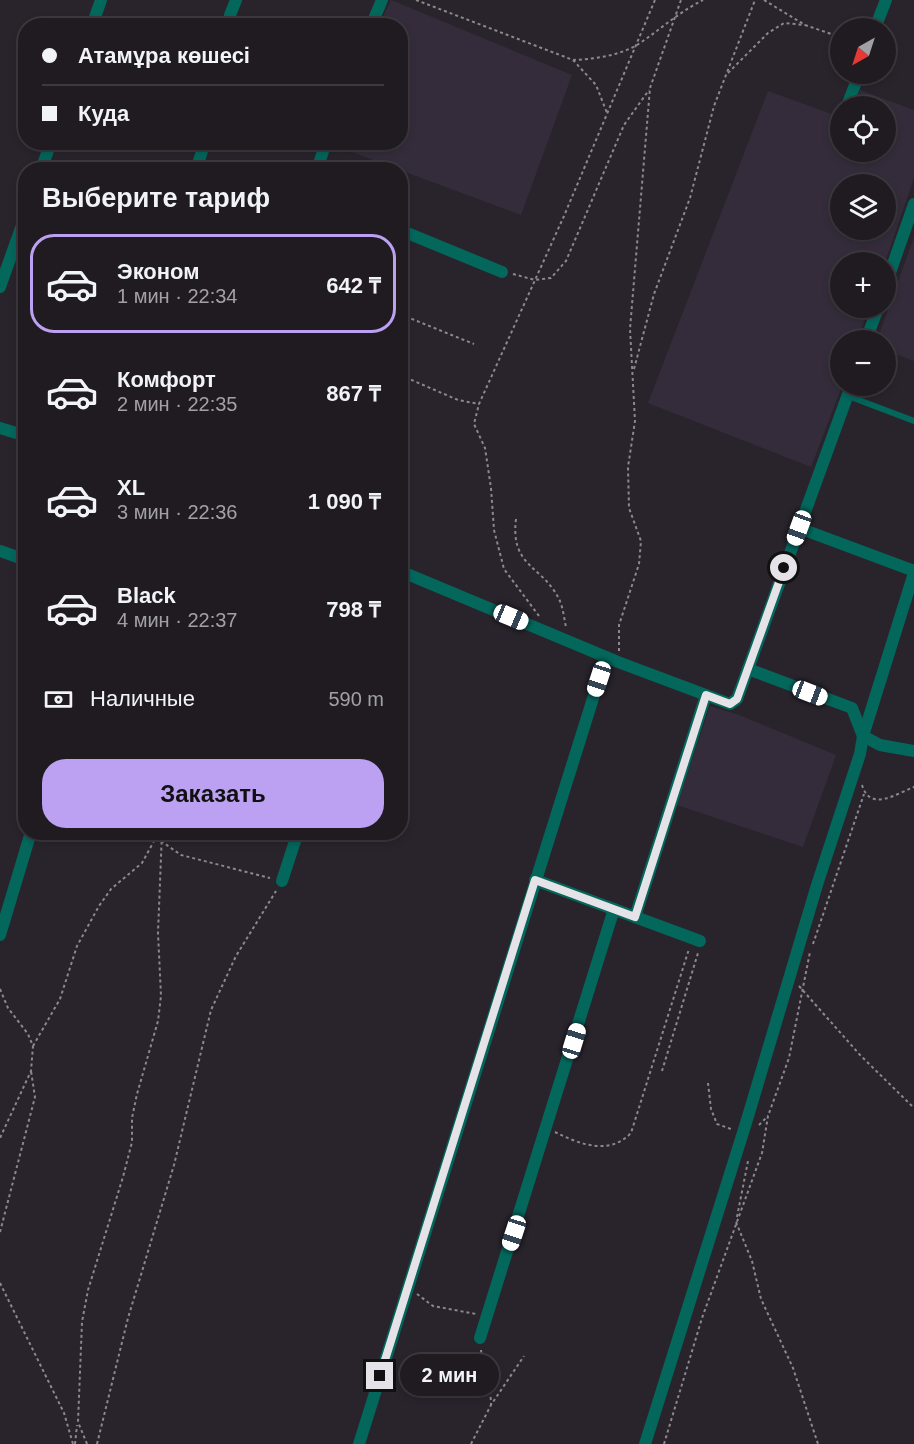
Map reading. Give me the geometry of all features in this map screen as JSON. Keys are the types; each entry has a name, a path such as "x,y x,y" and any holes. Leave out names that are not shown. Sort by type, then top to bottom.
{"street":[{"path":"95,18 101,0"},
{"path":"231,18 236,0"},
{"path":"374,18 382,0"},
{"path":"879,18 886,0"},
{"path":"896,256 914,204"},
{"path":"408,233 502,272"},
{"path":"0,287 18,236"},
{"path":"408,574 568,642 730,704 737,699 847,396"},
{"path":"0,428 18,434"},
{"path":"645,1444 860,754 862,736 914,572 799,528"},
{"path":"0,551 18,557"},
{"path":"359,1444 606,657"},
{"path":"748,669 852,708 862,736 880,746 914,751"},
{"path":"635,917 706,695"},
{"path":"0,935 29,840"},
{"path":"282,881 295,840"},
{"path":"535,880 695,939"},
{"path":"480,1338 614,909"}],"lane":[{"path":"860,396 914,421"}],"path":[{"path":"416,0 573,60 599,58 635,46 677,14 703,0"},
{"path":"541,619 504,569 494,530 485,448 474,424 479,404 535,280 655,0"},
{"path":"502,272 535,280 551,278 566,261 624,125 650,88 681,0"},
{"path":"633,372 654,294 690,198 714,106 755,0"},
{"path":"764,0 805,25 830,34"},
{"path":"726,74 768,33 784,23 805,25"},
{"path":"573,60 596,85 607,113"},
{"path":"618,662 619,625 639,564 641,541 629,508 628,467 635,421 630,329 650,88"},
{"path":"408,317 474,344"},
{"path":"408,378 458,400 479,404"},
{"path":"516,519 514,536 518,552 561,602 568,642"},
{"path":"664,1444 702,1318 762,1153 768,1116 789,1058 811,949 864,794 862,784"},
{"path":"864,794 872,800 881,800 914,787"},
{"path":"0,1232 35,1097 31,1071 33,1046 60,999 77,946 99,906 111,889 142,863 155,840"},
{"path":"98,1444 128,1318 174,1165 211,1010 236,956 282,881 181,855 161,841"},
{"path":"74,1444 78,1422 82,1322 88,1290 123,1178 132,1142 132,1118 137,1094 158,1021 161,996 158,933 161,841"},
{"path":"547,1128 584,1146 624,1141 631,1133 695,939"},
{"path":"662,1071 698,958 695,939"},
{"path":"790,974 860,1055 914,1108"},
{"path":"0,989 8,1008 28,1034 33,1046"},
{"path":"0,1138 31,1071"},
{"path":"708,1083 711,1109 717,1124 727,1129 743,1130"},
{"path":"748,1156 736,1222 752,1261 760,1299 793,1368 818,1444"},
{"path":"0,1283 64,1413 74,1444"},
{"path":"408,1286 434,1306 487,1317"},
{"path":"480,1338 483,1368 491,1389 491,1405"},
{"path":"471,1444 491,1405 524,1356"},
{"path":"78,1422 87,1444"}],"shaded area":[{"path":"391,0 572,75 521,215 408,173 408,162 379,162 346,150 408,150 408,18 382,18"},
{"path":"860,90 876,96 858,96"},
{"path":"768,91 830,113 830,162 896,162 896,103 914,110 914,178 896,230 896,174 830,174 830,240 893,240 888,252 830,252 830,318 865,318 861,330 830,330 830,396 838,396 811,467 648,403"},
{"path":"914,237 914,361 896,354 896,330 881,330 885,318 896,318 896,287"},
{"path":"710,706 739,715 836,755 803,847 677,805"}],"route":[{"path":"380,1376 535,880 635,917 706,695 730,704 737,699 784,568"}]}
